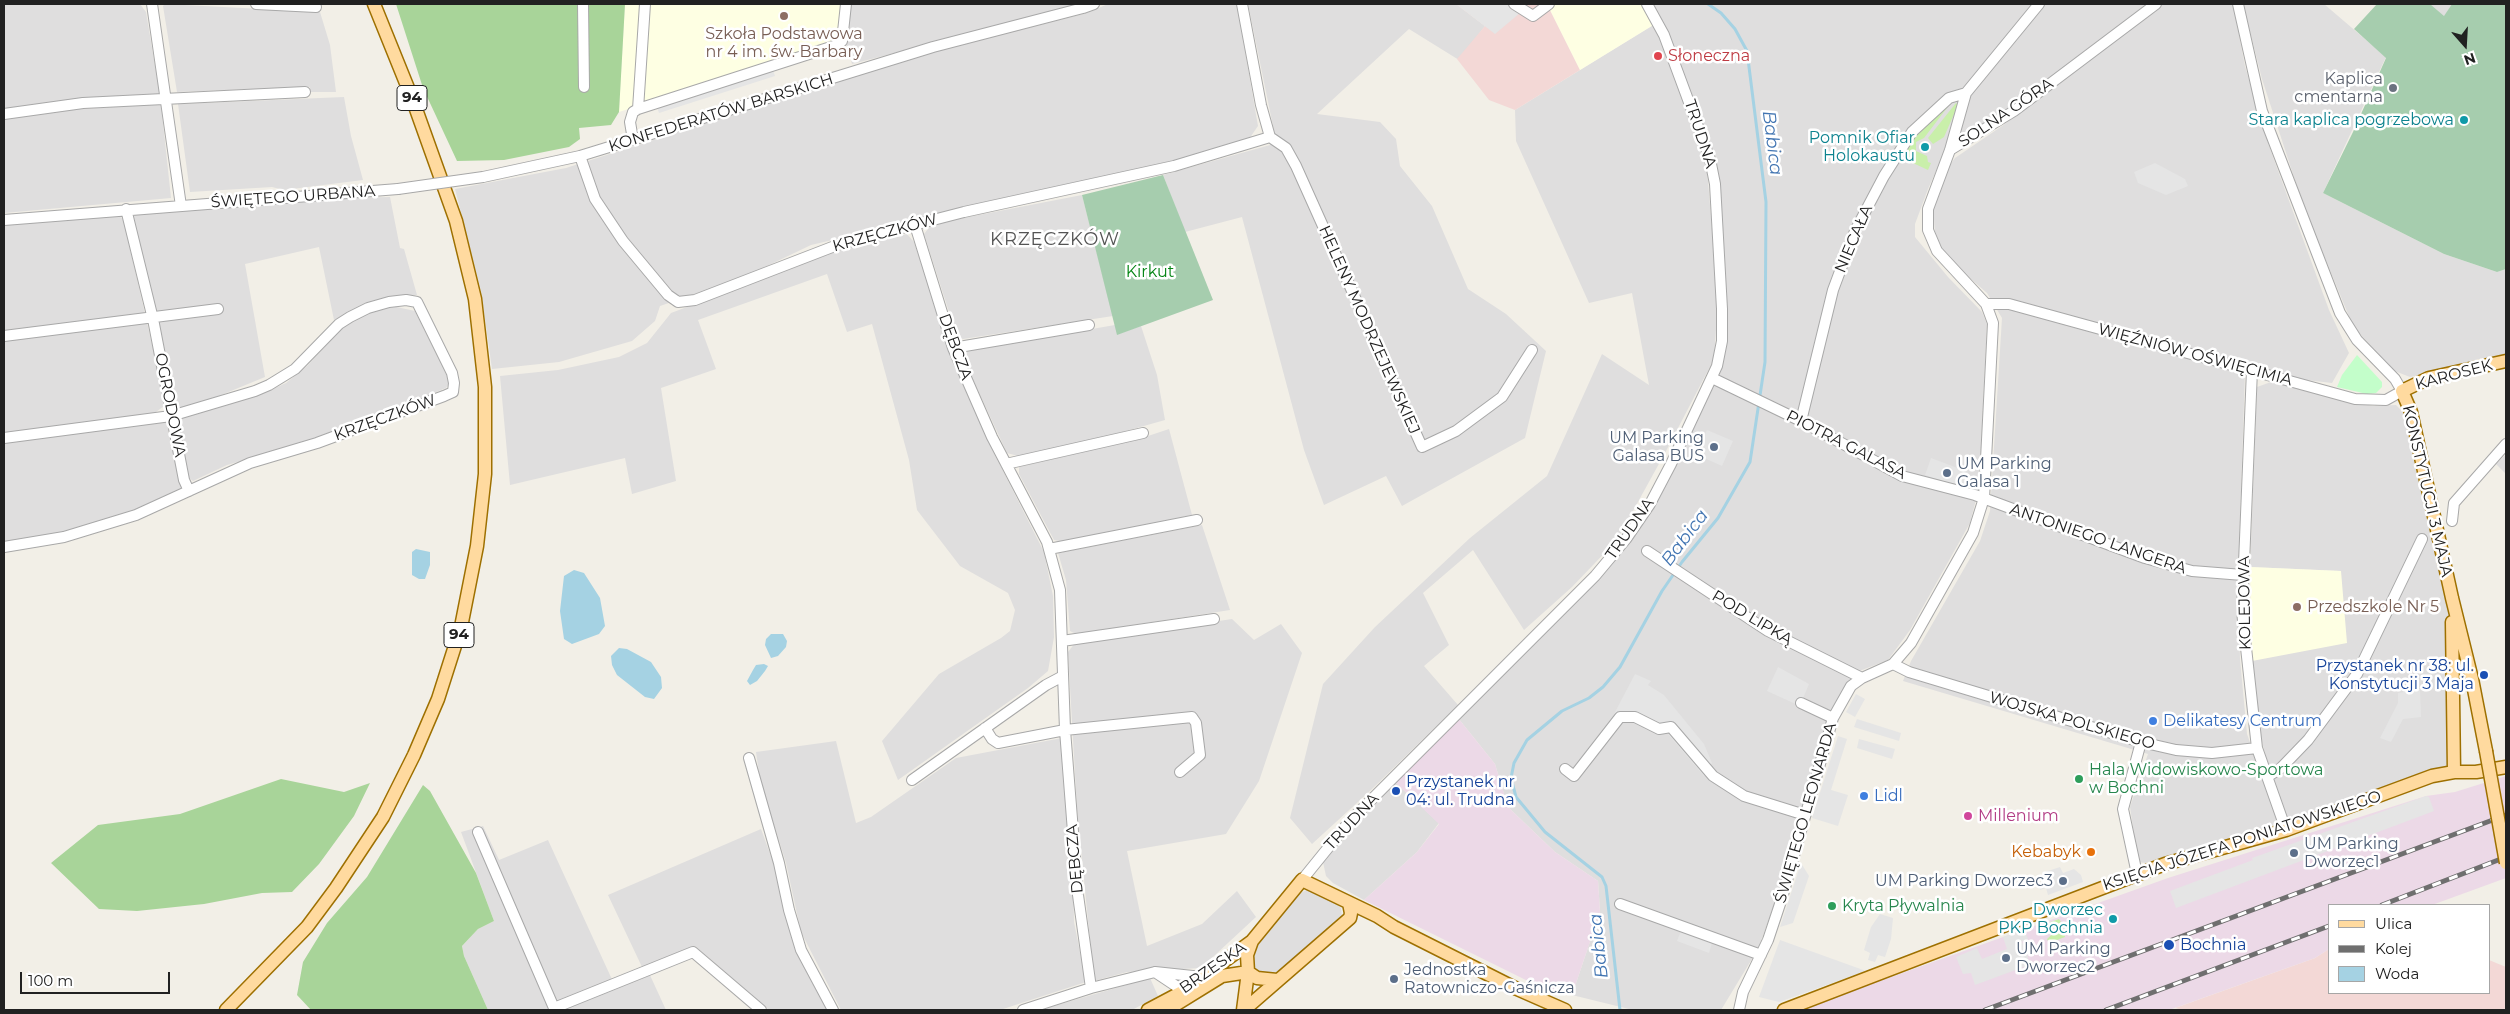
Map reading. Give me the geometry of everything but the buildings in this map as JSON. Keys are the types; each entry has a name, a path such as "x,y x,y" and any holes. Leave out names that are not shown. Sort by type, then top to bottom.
{"main road":[{"name":"94","path":"226,1010 306,927 336,888 383,817 414,755 441,692 461,627 477,546 485,474 485,387 475,299 456,221 412,98 374,4"},
{"name":"KAROSEK","path":"2402,391 2429,378 2506,361"},
{"name":"KONSTYTUCJI 3 MAJA","path":"2402,391 2410,412 2452,598 2466,651 2506,862"},
{"path":"2452,598 2454,772"},
{"path":"2453,658 2458,653 2466,651"},
{"name":"KSIĘCIA JÓZEFA PONIATOWSKIEGO","path":"1784,1010 2137,874 2192,855 2286,830 2432,776 2506,767"},
{"path":"1302,880 1377,916 1394,927 1517,989 1566,1010"},
{"name":"TRUDNA","path":"1252,941 1302,880"},
{"path":"1349,903 1351,909 1350,918"},
{"path":"1244,1010 1350,918 1363,916 1394,927"},
{"path":"1244,1010 1248,972 1247,955 1252,941"},
{"name":"BRZESKA","path":"1167,1010 1187,994 1202,977 1252,941"},
{"path":"1248,972 1257,978 1277,980"},
{"name":"BRZESKA","path":"1148,1010 1187,994 1222,976 1248,972"}],"street":[{"path":"152,4 181,206"},
{"path":"256,4 316,7"},
{"path":"583,4 584,88"},
{"path":"638,109 645,4"},
{"path":"633,140 630,122 634,112 638,109 837,45 842,41 846,4"},
{"name":"KONFEDERATÓW BARSKICH","path":"580,156 932,47 1094,4"},
{"path":"1242,4 1261,105 1270,137"},
{"path":"1514,4 1533,16 1549,4"},
{"name":"TRUDNA","path":"1302,880 1349,822 1595,576 1626,539 1650,504 1712,378 1719,359 1722,340 1715,184 1710,159 1689,99 1664,35 1647,4"},
{"name":"NIECAŁA","path":"1950,150 1966,93 2039,4"},
{"name":"SOLNA GÓRA","path":"1986,304 1942,258 1928,230 1929,202 1950,150 1967,142 2014,111 2156,4"},
{"name":"KONSTYTUCJI 3 MAJA","path":"2238,4 2262,111 2340,313 2357,340 2395,379 2402,391"},
{"path":"4,114 83,103 305,92"},
{"name":"NIECAŁA","path":"1801,421 1833,290 1854,231 1884,176 1912,132 1949,98 1966,93"},
{"name":"KRZĘCZKÓW","path":"580,156 595,199 618,234 668,295 678,302 695,300 840,244 1174,166 1270,137"},
{"name":"HELENY MODRZEJEWSKIEJ","path":"1270,137 1286,148 1296,166 1422,447 1456,431 1502,397 1532,350"},
{"name":"ŚWIĘTEGO URBANA","path":"4,220 398,189 483,177 580,156"},
{"name":"OGRODOWA","path":"126,210 153,319 184,480 189,491"},
{"name":"DĘBCZA","path":"915,225 953,348 1006,464 1049,549 1060,590 1065,730 1078,895 1091,988"},
{"name":"KRZĘCZKÓW","path":"4,547 42,542 104,526 136,515 250,463 317,443 444,396 453,392 454,383 452,373 424,314 416,302 406,300 375,306 350,316 339,324 304,361 284,376 254,391 171,416"},
{"name":"WIĘŹNIÓW OŚWIĘCIMIA","path":"1986,304 2010,304 2363,400 2386,400 2402,391"},
{"name":"ŚWIĘTEGO LEONARDA","path":"1739,1010 1743,992 1761,955 1782,898 1833,718 1844,696 1862,678 1893,664 1911,643 1973,533 1984,498 1994,323 1986,304"},
{"path":"4,336 153,319 218,309"},
{"path":"953,348 1089,325"},
{"name":"KOLEJOWA","path":"2252,370 2242,611 2257,748 2286,830"},
{"name":"PIOTRA GALASA","path":"1712,378 1801,421 1902,476 1984,498"},
{"path":"4,438 171,416"},
{"path":"1006,464 1143,433"},
{"path":"2452,521 2454,503 2506,444"},
{"name":"ANTONIEGO LANGERA","path":"1984,498 2145,558 2192,571 2243,575"},
{"path":"1049,549 1197,520"},
{"path":"2267,777 2281,768 2308,740 2357,674 2422,539"},
{"name":"POD LIPKĄ","path":"1647,551 1768,631 1862,678"},
{"path":"1062,641 1214,619"},
{"name":"WOJSKA POLSKIEGO","path":"1893,664 1909,672 2140,742 2176,750 2212,753 2257,748"},
{"path":"912,780 1046,685 1063,676"},
{"path":"1801,703 1833,718"},
{"path":"985,728 992,740 998,743 1065,730 1192,717 1196,723 1200,755 1180,772"},
{"path":"1565,769 1574,776 1620,717 1635,717 1659,729 1671,727 1713,776 1744,796 1805,815"},
{"path":"2137,874 2123,809 2140,742"},
{"path":"749,758 779,863 789,910 801,950 834,1010"},
{"path":"478,832 554,1008 693,952 761,1010"},
{"path":"1620,904 1761,955"},
{"path":"1156,972 1187,994"},
{"path":"1023,1010 1091,988 1156,972 1202,977"}],"shaded area":[{"path":"4,4 140,4 146,12 160,95 4,112"},
{"path":"165,4 320,12 330,45 336,92 310,92 310,87 177,92 163,6"},
{"path":"625,4 850,4 845,40 619,112"},
{"path":"850,4 1084,4 852,64 845,40"},
{"path":"1108,4 1237,4 1258,126 1249,139 1197,155 811,245 742,278 660,306 655,321 632,341 559,362 492,369 481,291 455,189 566,168 912,57 1087,13"},
{"path":"1248,4 1456,4 1485,26 1459,60 1409,29 1317,114 1380,122 1396,139 1400,166 1432,206 1468,289 1506,314 1546,351 1525,438 1402,506 1386,476 1324,505 1304,450 1242,217 1185,232 1163,175 1270,145 1274,131"},
{"path":"1456,4 1547,4 1580,70 1515,110 1489,100 1457,59 1485,26"},
{"path":"1456,4 1520,4 1526,8 1495,34"},
{"path":"1547,4 1642,4 1655,24 1580,70"},
{"path":"1654,4 2149,4 2012,108 1944,153 1928,189 1915,224 1915,237 1948,277 1982,312 1987,324 1979,488 1970,523 1910,630 1888,660 1862,670 1846,684 1832,710 1821,739 1782,883 1758,949 1721,1010 1633,1010 1572,995 1600,912 1598,881 1555,852 1508,807 1495,764 1458,718 1634,532 1725,344 1721,194 1716,157"},
{"path":"2162,4 2233,4 2245,66 2269,146 2329,310 2349,353 2332,383 2245,373 2238,581 2240,659 2247,734 2279,824 2146,863 2138,862 2130,807 2148,754 1903,681 1911,661 1980,541 1990,511 2002,318 1987,293 1948,259 1935,235 1933,204 1942,175 1955,158 2002,126"},
{"path":"2243,4 2324,4 2386,57 2323,193 2444,254 2497,272 2506,269 2506,358 2410,377 2392,370 2353,326 2303,205 2262,79"},
{"path":"2430,4 2452,4 2444,17"},
{"path":"1655,24 1701,147 1707,169 1718,301 1714,359 1617,540 1572,587 1524,630 1473,550 1423,593 1449,645 1424,666 1458,705 1371,790 1312,844 1290,818 1323,684 1375,627 1470,538 1547,476 1602,354 1649,385 1632,293 1589,303 1516,141 1515,110"},
{"path":"773,70 775,76 659,113 657,107"},
{"path":"344,97 351,136 363,180 284,190 272,187 190,192 178,104"},
{"path":"161,104 171,198 4,213 4,118 45,111"},
{"path":"2155,163 2185,179 2188,186 2166,195 2138,183 2134,172"},
{"path":"1082,195 1113,316 963,339 957,337 924,234 932,224"},
{"path":"390,197 400,248 404,249 417,295 386,297 334,320 319,247 245,264 265,377 209,400 175,410 133,216 140,213 337,198"},
{"path":"114,214 122,218 124,222 165,401 164,406 152,415 4,434 4,225"},
{"path":"907,234 914,242 956,366 995,455 1044,552 1053,596 1054,637 1048,671 1028,688 898,780 882,741 939,674 1010,631 1015,610 1008,593 960,566 917,510 909,460 872,324 847,332 827,274 698,320 716,369 661,388 676,481 632,494 625,458 510,485 500,376 558,370 619,357 647,343 671,313 852,245"},
{"path":"392,306 415,311 450,382 446,388 328,436 227,465 193,481 189,478 175,422 177,418 262,394 286,383 307,366 348,321 369,312"},
{"path":"1115,325 1118,334 1141,326 1157,375 1165,420 1105,437 1018,456 1007,453 961,354 976,349"},
{"path":"2271,382 2373,406 2396,405 2407,416 2425,504 2449,601 2448,768 2293,823 2288,821 2273,785 2257,722 2252,661 2341,571 2250,567 2257,387"},
{"path":"167,422 169,436 185,488 138,510 72,532 4,542 4,442"},
{"path":"1169,429 1192,515 1064,542 1054,540 1019,474 1019,467 1142,438"},
{"name":"UM Parking Galasa BUS","path":"1707,430 1733,441 1722,466 1695,454"},
{"path":"2506,454 2506,474 2496,464"},
{"name":"UM Parking Galasa 1","path":"1931,458 1968,472 1963,488 1925,475"},
{"path":"1202,525 1230,610 1076,634 1070,631 1066,580 1058,553"},
{"name":"Przedszkole Nr 5","path":"2250,567 2341,571 2347,643 2252,661"},
{"path":"1232,619 1254,640 1281,624 1302,653 1259,781 1226,834 1127,851 1147,946 1202,924 1237,891 1256,917 1201,968 1127,972 1094,981 1077,809 1068,652 1075,643"},
{"path":"1778,667 1809,684 1800,706 1767,691"},
{"path":"1635,674 1651,681 1648,685 1664,695 1704,744 1712,763 1704,776 1661,726 1635,714 1614,714"},
{"path":"2420,689 2421,717 2403,719 2391,742 2380,738 2398,703 2398,693"},
{"path":"1856,694 1865,699 1855,717 1846,712"},
{"path":"1458,718 1495,764 1508,807 1555,852 1598,881 1600,912 1572,995 1544,989 1364,900 1417,852 1439,824 1395,782"},
{"path":"1857,719 1901,733 1899,741 1854,727"},
{"path":"1838,736 1847,739 1831,790 1848,795 1838,826 1812,818"},
{"path":"1062,738 1073,869 1074,922 1086,982 1000,1010 841,1010 801,932 786,863 760,780 756,752 836,741 856,823 871,817 956,758"},
{"path":"1859,739 1895,749 1892,759 1857,748"},
{"path":"2506,776 2506,878 2435,904 2328,904 2328,950 2315,958 2169,1010 1799,1010 2168,878 2426,796 2455,792"},
{"path":"1395,782 1439,823 1417,852 1364,900 1333,883 1326,876 1323,862"},
{"name":"UM Parking Dworzec1","path":"2426,796 2429,797 2434,811 2176,908 2170,891 2253,860 2252,858"},
{"path":"483,826 499,860 548,840 615,986 649,973 666,1010 488,1010 464,956 462,946 478,929 494,921 461,832"},
{"path":"761,829 776,870 791,933 831,1010 769,1010 695,946 642,967 608,895"},
{"path":"1801,863 1809,876 1793,923 1780,927"},
{"name":"UM Parking Dworzec3","path":"2060,867 2063,873 2074,869 2081,875 2083,882 2048,895 2046,888 2040,890 2038,883 2044,880 2042,873"},
{"path":"1308,889 1336,903 1341,908 1342,917 1287,967 1272,974 1261,973 1255,968 1253,959 1258,942 1301,893"},
{"path":"1880,914 1893,918 1891,939 1885,957 1878,955 1875,962 1868,960 1870,953 1864,950 1871,927"},
{"path":"1682,928 1713,939 1709,953 1677,941"},
{"name":"UM Parking Dworzec2","path":"2024,929 2028,939 2021,942 2026,945 2029,965 1975,985 1971,973 1963,974 1956,957 1977,948 1982,959 2007,949 2003,937"},
{"path":"1780,940 1866,971 1779,1002 1759,997"},
{"path":"2328,950 2328,994 2490,994 2490,960 2506,967 2506,1010 2183,1010 2175,1008 2315,958"},
{"path":"1150,978 1158,996 1132,1010 1040,1010"}],"green space":[{"path":"396,4 625,4 619,112 611,125 579,128 580,139 569,147 504,160 457,161 423,88"},
{"path":"2377,4 2430,4 2444,16 2452,4 2506,4 2506,269 2497,272 2444,254 2323,193 2386,58 2354,29"},
{"path":"1953,100 1924,138 1916,142 1916,151 1927,156 1928,162 1931,163 1928,170 1900,157 1914,136"},
{"path":"1956,103 1958,105 1944,137 1933,144 1928,138"},
{"name":"Kirkut","path":"1163,175 1213,300 1117,335 1082,195"},
{"path":"2357,355 2382,382 2382,387 2376,393 2367,394 2337,387 2342,375"},
{"path":"281,779 344,792 370,783 354,816 319,864 292,892 262,893 204,904 137,911 99,909 51,863 98,825 180,814"},
{"path":"423,785 430,791 476,873 494,921 478,929 462,946 464,956 488,1010 311,1010 297,995 303,962 327,923 367,877"},
{"path":"2059,919 2061,922 2047,934 2041,933 2040,927 2042,925"},
{"path":"2060,927 2063,927 2065,937 2049,943 2047,939"}],"water":[{"path":"416,549 430,552 430,565 425,579 419,579 412,575 412,552"},
{"path":"574,570 584,573 600,598 605,626 599,634 572,644 564,639 560,611 564,576"},
{"path":"771,634 783,634 787,641 786,647 778,656 771,658 765,645 766,639"},
{"path":"619,648 627,649 651,662 661,677 662,688 654,699 645,697 617,675 612,665 611,656"},
{"path":"764,664 768,666 765,671 757,681 750,685 747,681 756,665"}],"waterway":[{"name":"Babica","path":"1620,1010 1606,886 1602,877 1545,832 1516,797 1511,778 1514,763 1527,740 1562,711 1589,698 1603,687 1620,667 1662,591 1682,562 1718,518 1750,462 1765,362 1766,202 1747,51 1735,29 1721,13 1708,4"}],"railway":[{"path":"1985,1010 2506,815"},
{"path":"2385,904 2506,857"},
{"path":"2106,1010 2328,926"}],"place":[{"name":"Szkoła Podstawowa nr 4 im. św. Barbary","path":"784,16"},
{"name":"Słoneczna","path":"1658,56"},
{"name":"Kaplica cmentarna","path":"2393,88"},
{"name":"Stara kaplica pogrzebowa","path":"2464,120"},
{"name":"Pomnik Ofiar Holokaustu","path":"1925,147"},
{"name":"UM Parking Galasa BUS","path":"1714,447"},
{"name":"UM Parking Galasa 1","path":"1947,473"},
{"name":"Przedszkole Nr 5","path":"2297,607"},
{"name":"Przystanek nr 38: ul. Konstytucji 3 Maja","path":"2484,675"},
{"name":"Delikatesy Centrum","path":"2153,721"},
{"name":"Hala Widowiskowo-Sportowa w Bochni","path":"2079,779"},
{"name":"Przystanek nr 04: ul. Trudna","path":"1396,791"},
{"name":"Lidl","path":"1864,796"},
{"name":"Millenium","path":"1968,816"},
{"name":"Kebabyk","path":"2091,852"},
{"name":"UM Parking Dworzec1","path":"2294,853"},
{"name":"UM Parking Dworzec3","path":"2063,881"},
{"name":"Kryta Pływalnia","path":"1832,906"},
{"name":"Dworzec PKP Bochnia","path":"2113,919"},
{"name":"Bochnia","path":"2169,945"},
{"name":"UM Parking Dworzec2","path":"2006,958"},
{"name":"Jednostka Ratowniczo-Gaśnicza","path":"1394,979"}],"district":[{"name":"KRZĘCZKÓW","path":"1055,240"}]}
